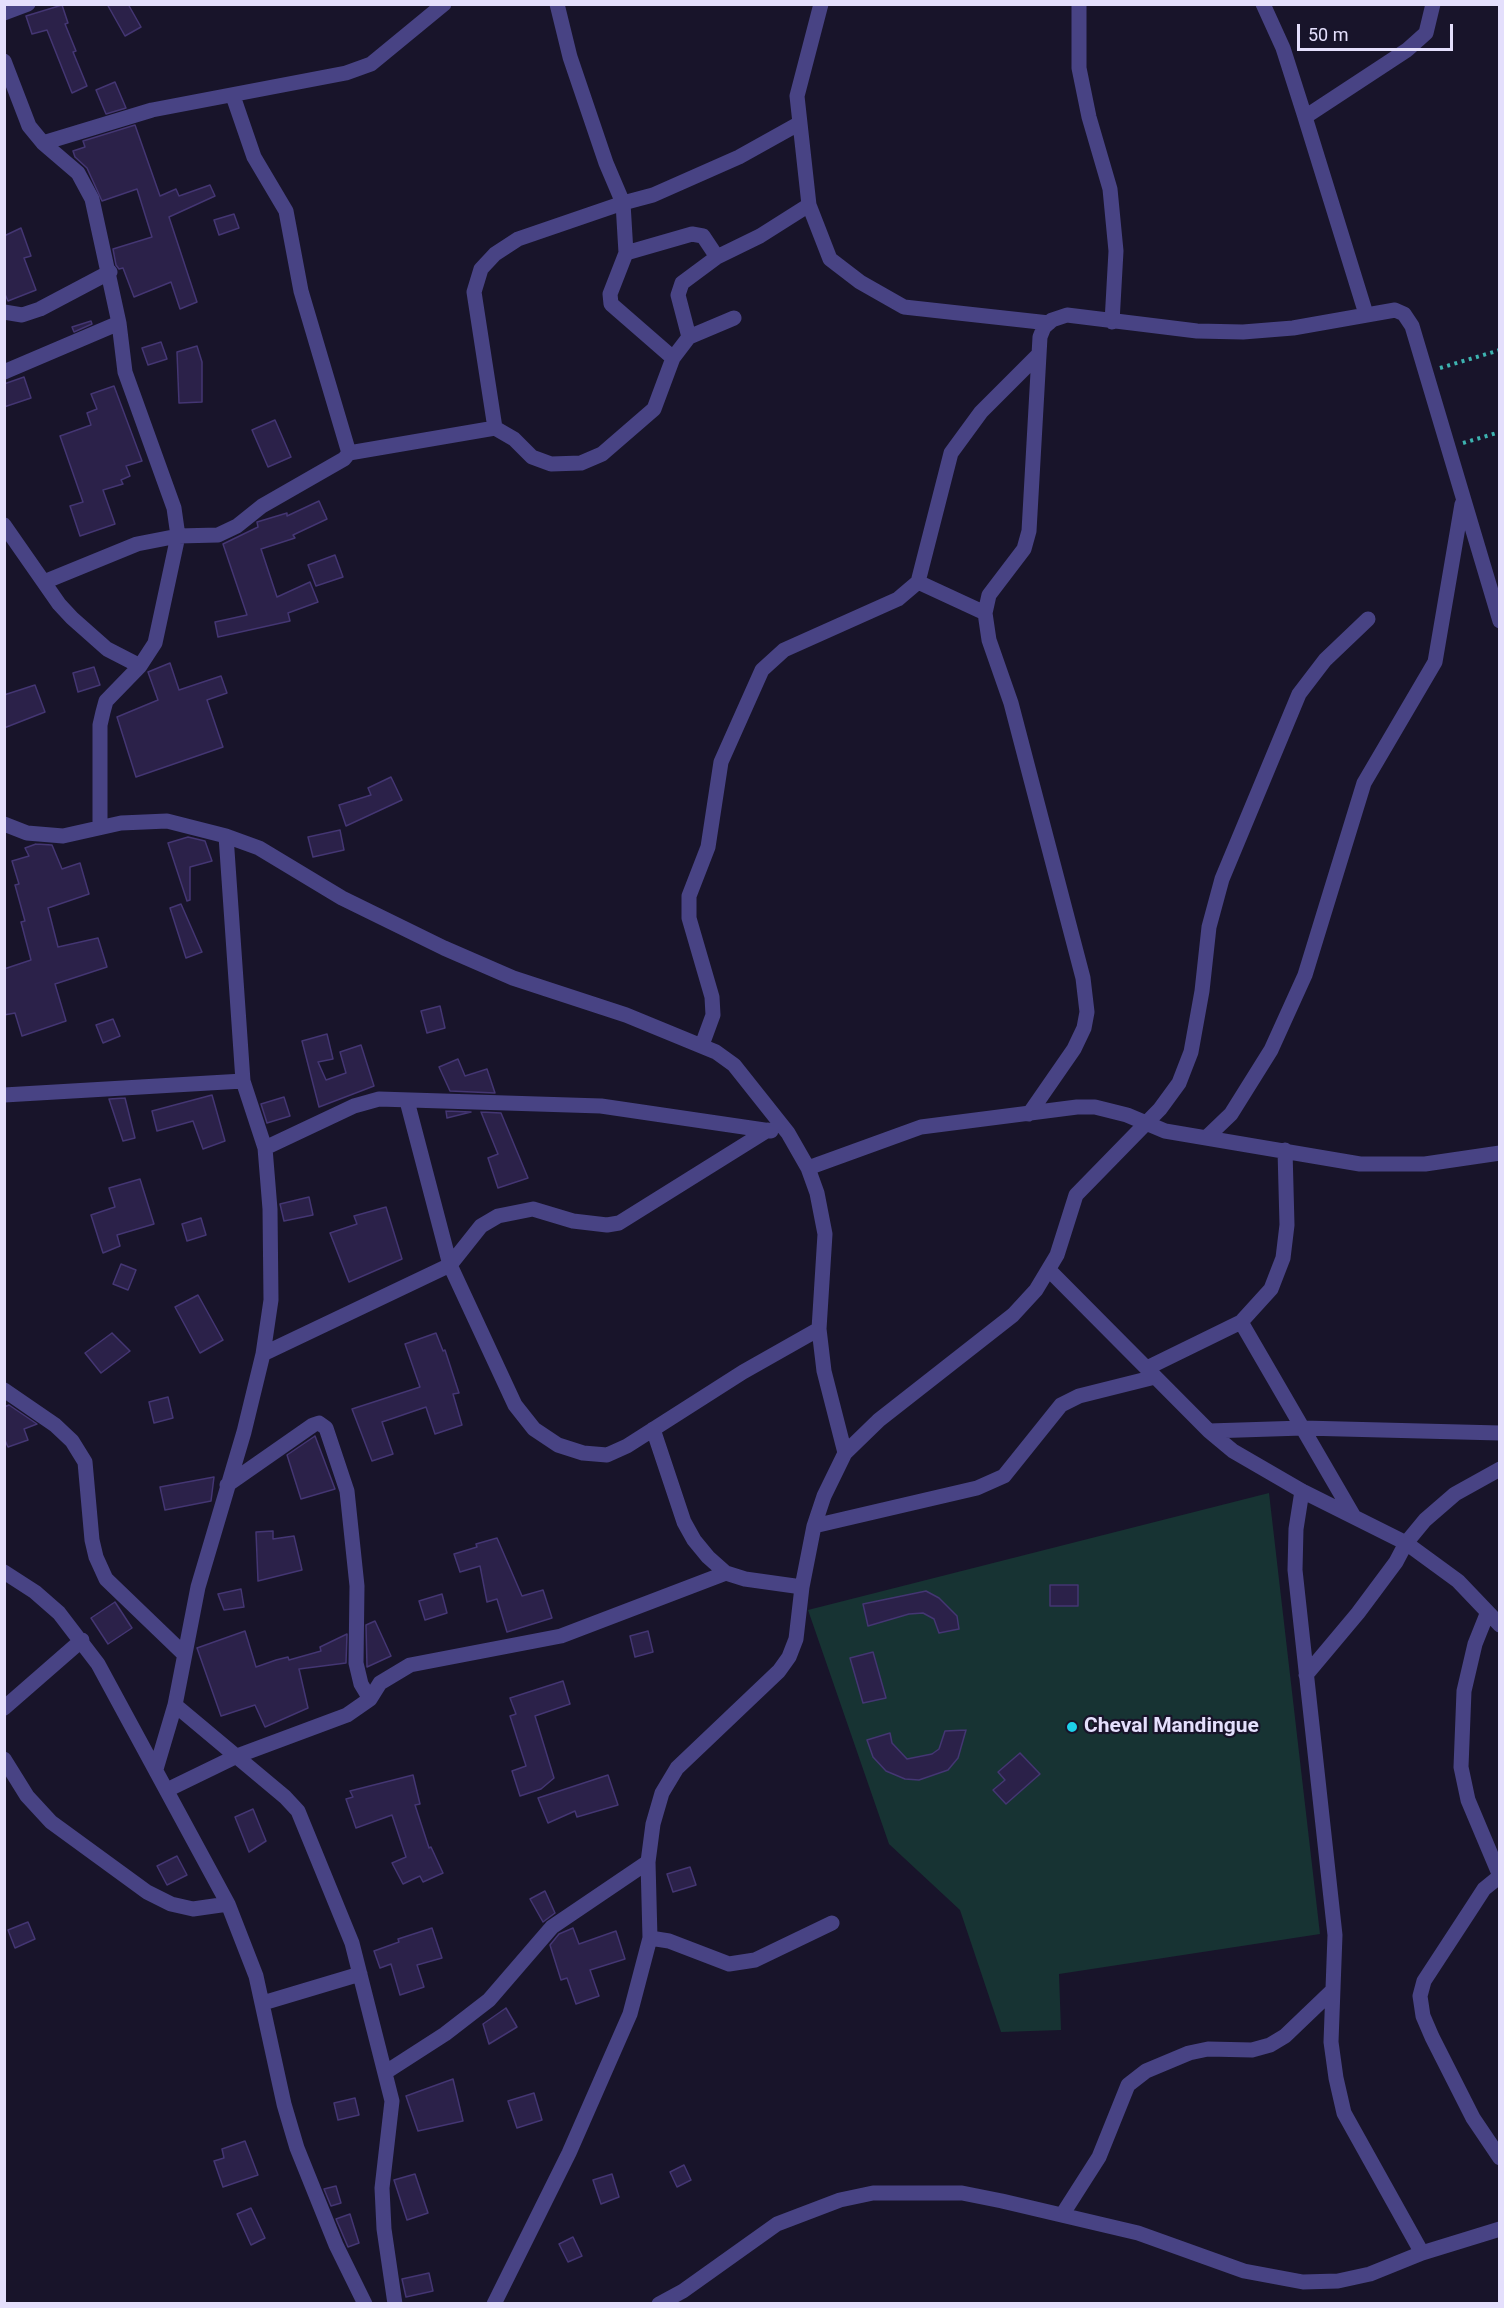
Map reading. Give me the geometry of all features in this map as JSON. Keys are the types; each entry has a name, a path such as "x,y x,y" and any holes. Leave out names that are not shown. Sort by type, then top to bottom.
{"street":[{"path":"4,13 28,4"},
{"path":"43,143 152,110 346,73 371,64 444,4"},
{"path":"557,4 570,57 606,163 623,203 626,253 610,294 611,304 673,358"},
{"path":"821,4 797,96 809,205 830,259 860,282 904,307 1049,323 1067,315 1197,331 1243,332 1293,328 1395,310 1404,315 1412,326 1446,448 1500,621"},
{"path":"1079,4 1079,68 1089,117 1110,189 1116,251 1112,322"},
{"path":"1263,4 1283,48 1366,314"},
{"path":"1305,117 1407,51 1426,33 1433,4"},
{"path":"4,62 29,126 43,143 84,181 98,219 110,272 125,372 174,508 178,536 155,643 140,666 106,701 103,712 100,725 100,827"},
{"path":"233,96 254,157 286,211 301,291 349,453"},
{"path":"495,428 474,292 481,269 495,254 518,239 653,195 739,157 800,123"},
{"path":"689,337 678,296 682,283 717,257 760,236 809,205"},
{"path":"626,253 692,234 703,236 717,257"},
{"path":"4,312 22,315 40,309 110,272"},
{"path":"44,582 137,544 178,536 218,536 237,526 262,506 344,459 349,453 495,428 514,439 532,457 551,464 581,463 602,453 654,409 673,358 689,337 734,318"},
{"path":"4,372 119,323"},
{"path":"1029,1114 1074,1049 1084,1028 1087,1012 1083,978 1011,703 989,640 985,613 989,595 1024,549 1029,531 1040,337 1049,323"},
{"path":"702,1045 712,1015 712,997 689,918 689,896 708,846 721,762 762,670 784,650 898,599 918,582 951,453 981,412 1040,354"},
{"path":"1207,1137 1231,1114 1271,1050 1305,975 1364,783 1435,662 1463,502"},
{"path":"4,525 59,604 87,633 107,649 140,666"},
{"path":"918,582 985,613"},
{"path":"494,2304 569,2153 630,2014 650,1938 648,1862 653,1824 662,1793 678,1768 779,1671 789,1657 796,1639 802,1587 814,1526 824,1496 844,1453 879,1420 1013,1315 1050,1271 1076,1195 1146,1122 1179,1083 1191,1052 1202,991 1209,927 1222,879 1299,694 1325,660 1368,619"},
{"path":"4,824 27,833 63,836 100,827 167,821 226,836 258,848 342,898 453,952 513,978 626,1015 702,1045 734,1065 788,1133 808,1168 817,1193 825,1234 819,1329 824,1371 844,1453"},
{"path":"156,1769 175,1705 198,1587 262,1354 271,1300 270,1209 265,1148 243,1081 226,836"},
{"path":"4,1095 243,1081"},
{"path":"265,1148 354,1106 379,1099 601,1106 788,1133"},
{"path":"407,1101 450,1265 515,1405 534,1429 558,1445 583,1453 607,1455 743,1372 819,1329"},
{"path":"808,1168 921,1127 1077,1107 1095,1107 1146,1122 1165,1131 1387,1166 1425,1164 1500,1152"},
{"path":"262,1354 450,1265 481,1226 510,1212 533,1209 573,1221 607,1225 619,1223 768,1130"},
{"path":"814,1526 977,1488 1004,1476 1061,1405 1079,1396 1151,1372 1241,1322 1271,1289 1283,1258 1287,1225 1285,1150"},
{"path":"1050,1271 1209,1431 1233,1451 1302,1491 1406,1542 1458,1581 1500,1626"},
{"path":"1241,1322 1353,1515"},
{"path":"4,1390 55,1425 72,1441 85,1462 92,1540 106,1579 184,1654"},
{"path":"227,1485 313,1425 320,1423 326,1428 347,1491 357,1586 356,1663 361,1684 370,1699"},
{"path":"1209,1431 1303,1428 1500,1434"},
{"path":"653,1429 684,1522 694,1540 726,1573 745,1580 802,1587"},
{"path":"1306,1675 1375,1591 1406,1542 1455,1494 1500,1469"},
{"path":"1302,1491 1296,1529 1294,1570 1335,1935 1331,2042 1335,2078 1344,2114 1422,2253"},
{"path":"4,1572 35,1592 59,1613 82,1640 156,1769 228,1904 256,1976 284,2104 297,2148 336,2245 365,2304"},
{"path":"167,1790 237,1756 347,1715 370,1699 380,1683 410,1665 561,1636 726,1573"},
{"path":"1487,1614 1475,1644 1464,1691 1461,1767 1468,1800 1500,1876 1484,1889 1424,1981 1420,1996 1423,2016 1446,2067 1473,2118 1500,2158"},
{"path":"4,1708 82,1640"},
{"path":"175,1705 237,1756 298,1811 352,1943 392,2101 382,2188 384,2229 395,2304"},
{"path":"4,1759 27,1796 51,1822 147,1892 171,1904 192,1909 228,1904"},
{"path":"386,2072 445,2034 489,2000 552,1927 648,1862"},
{"path":"650,1938 669,1941 729,1964 754,1960 832,1923"},
{"path":"263,2003 360,1974"},
{"path":"1062,2215 1094,2167 1128,2085 1146,2071 1189,2053 1208,2049 1252,2050 1270,2045 1285,2036 1332,1991"},
{"path":"659,2304 682,2291 777,2224 840,2200 873,2193 962,2193 1138,2233 1244,2271 1303,2282 1338,2281 1370,2274 1422,2253 1500,2229"}],"path":[{"path":"1426,372 1500,350"},
{"path":"1446,448 1500,432"}],"green space":[{"name":"Cheval Mandingue","path":"1269,1493 1320,1934 1059,1974 1061,2030 1001,2032 960,1910 889,1844 808,1610"}],"building":[{"path":"107,4 128,4 141,27 125,36"},
{"path":"62,5 68,23 65,24 76,51 73,52 87,86 72,93 47,30 32,34 26,16"},
{"path":"115,82 126,108 106,114 96,90"},
{"path":"135,125 160,196 176,189 179,196 210,185 215,196 169,217 197,302 180,309 171,282 134,297 123,268 119,269 116,265 113,249 152,237 137,189 102,201 87,168 75,157 73,151 85,147 83,141"},
{"path":"234,214 239,228 219,235 214,220"},
{"path":"21,228 31,256 24,258 36,290 8,301 4,292 4,236"},
{"path":"91,321 92,324 74,332 72,327"},
{"path":"161,342 167,359 148,365 142,348"},
{"path":"197,346 202,362 202,402 179,403 177,352"},
{"path":"24,377 31,398 4,407 4,384"},
{"path":"114,386 142,461 126,466 130,476 121,480 123,484 103,490 115,524 80,536 70,506 83,502 60,436 91,425 87,413 97,409 91,394"},
{"path":"275,420 291,457 268,467 252,430"},
{"path":"319,501 327,519 293,535 295,538 261,549 277,597 310,582 318,602 288,613 290,621 218,637 215,622 247,615 223,544 258,527 257,522 287,513 287,516"},
{"path":"335,555 343,577 316,586 308,565"},
{"path":"170,663 179,690 221,676 227,693 207,700 223,747 136,777 117,717 158,700 148,672"},
{"path":"94,667 100,685 78,692 73,673"},
{"path":"35,685 45,712 4,728 4,695"},
{"path":"391,777 402,800 346,826 339,805 371,795 368,788"},
{"path":"340,830 344,850 313,857 308,837"},
{"path":"188,837 205,841 212,861 190,867 190,900 187,901 168,843"},
{"path":"36,844 52,845 62,869 80,863 89,894 48,908 58,947 98,938 107,967 55,984 66,1021 22,1036 15,1013 4,1015 4,969 31,960 21,922 25,921 15,885 19,884 12,861 29,856 25,848"},
{"path":"181,904 202,952 186,958 170,908"},
{"path":"440,1006 445,1028 427,1033 421,1011"},
{"path":"113,1019 120,1036 103,1043 96,1025"},
{"path":"327,1034 333,1059 318,1062 326,1080 346,1073 340,1052 361,1045 374,1086 319,1107 302,1041"},
{"path":"458,1059 465,1076 487,1069 495,1093 450,1091 439,1067"},
{"path":"212,1095 225,1141 203,1149 193,1121 157,1131 152,1111"},
{"path":"284,1097 290,1116 267,1123 261,1104"},
{"path":"125,1098 135,1138 123,1141 109,1099"},
{"path":"446,1111 471,1112 447,1118"},
{"path":"481,1112 501,1113 528,1178 498,1188 488,1158 498,1154"},
{"path":"140,1179 154,1224 117,1235 120,1246 103,1253 91,1215 115,1207 109,1188"},
{"path":"309,1197 313,1215 284,1221 280,1204"},
{"path":"386,1207 402,1259 349,1282 330,1233 357,1224 354,1216"},
{"path":"201,1218 206,1235 187,1241 182,1224"},
{"path":"121,1264 136,1270 128,1290 113,1284"},
{"path":"198,1295 223,1340 200,1353 175,1307"},
{"path":"112,1333 130,1351 101,1373 85,1353"},
{"path":"436,1333 443,1351 445,1350 459,1393 453,1394 462,1425 435,1434 426,1407 382,1422 393,1454 372,1461 352,1409 420,1387 405,1344"},
{"path":"168,1397 173,1418 154,1423 149,1402"},
{"path":"9,1405 37,1424 24,1429 28,1440 8,1447 4,1438 4,1407"},
{"path":"315,1436 335,1489 301,1499 287,1455"},
{"path":"214,1477 211,1501 165,1510 160,1487"},
{"path":"273,1531 273,1539 294,1536 302,1570 258,1581 256,1532"},
{"path":"497,1538 522,1596 543,1590 552,1618 507,1632 497,1599 487,1602 480,1566 460,1572 454,1554"},
{"path":"1050,1585 1078,1585 1078,1606 1050,1606"},
{"path":"241,1589 244,1607 224,1610 218,1594"},
{"path":"926,1591 939,1598 957,1616 959,1629 939,1633 934,1619 923,1613 909,1614 868,1626 863,1604"},
{"path":"442,1594 447,1613 425,1620 419,1601"},
{"path":"115,1602 132,1628 108,1644 91,1618"},
{"path":"375,1621 391,1656 367,1667 366,1625"},
{"path":"245,1631 256,1667 288,1657 289,1660 321,1651 320,1647 347,1634 346,1663 299,1669 308,1708 265,1727 255,1705 221,1716 197,1648"},
{"path":"648,1631 653,1652 635,1657 630,1636"},
{"path":"873,1652 886,1698 863,1703 850,1658"},
{"path":"563,1681 570,1704 535,1716 554,1778 541,1789 520,1796 512,1771 526,1766 510,1716 516,1714 510,1698"},
{"path":"966,1730 958,1758 948,1770 919,1780 905,1779 886,1771 873,1757 867,1740 890,1733 892,1743 907,1759 932,1754 939,1749 945,1731"},
{"path":"1020,1753 1040,1774 1006,1804 993,1790 1005,1780 998,1772"},
{"path":"413,1775 420,1804 415,1805 429,1848 431,1847 443,1873 423,1882 420,1876 403,1884 392,1863 406,1857 392,1815 356,1828 346,1799 353,1797 350,1791"},
{"path":"608,1775 618,1805 577,1817 575,1811 548,1823 538,1798"},
{"path":"253,1809 266,1841 249,1852 235,1817"},
{"path":"177,1856 187,1875 167,1885 157,1866"},
{"path":"690,1867 696,1885 673,1892 667,1874"},
{"path":"545,1891 555,1913 543,1922 530,1899"},
{"path":"28,1922 35,1939 15,1948 8,1930"},
{"path":"432,1928 442,1958 417,1965 424,1987 400,1995 391,1964 380,1968 374,1951 399,1942 398,1939"},
{"path":"573,1928 579,1944 616,1931 625,1959 590,1970 599,1996 576,2004 567,1978 561,1980 550,1945 559,1934"},
{"path":"506,2008 517,2027 489,2044 483,2024"},
{"path":"453,2079 463,2121 418,2131 406,2096"},
{"path":"534,2093 542,2120 517,2128 508,2101"},
{"path":"355,2098 359,2115 338,2120 334,2103"},
{"path":"245,2141 258,2175 223,2187 214,2161 224,2158 222,2149"},
{"path":"684,2165 691,2180 677,2187 670,2172"},
{"path":"415,2174 428,2213 407,2220 394,2180"},
{"path":"612,2174 619,2197 601,2204 593,2180"},
{"path":"336,2186 341,2203 331,2206 324,2189"},
{"path":"251,2208 265,2238 251,2245 237,2214"},
{"path":"350,2214 359,2243 348,2247 336,2219"},
{"path":"573,2237 582,2256 568,2262 559,2244"},
{"path":"429,2273 433,2291 406,2297 402,2279"}],"place":[{"name":"Cheval Mandingue","path":"1072,1727"}]}
